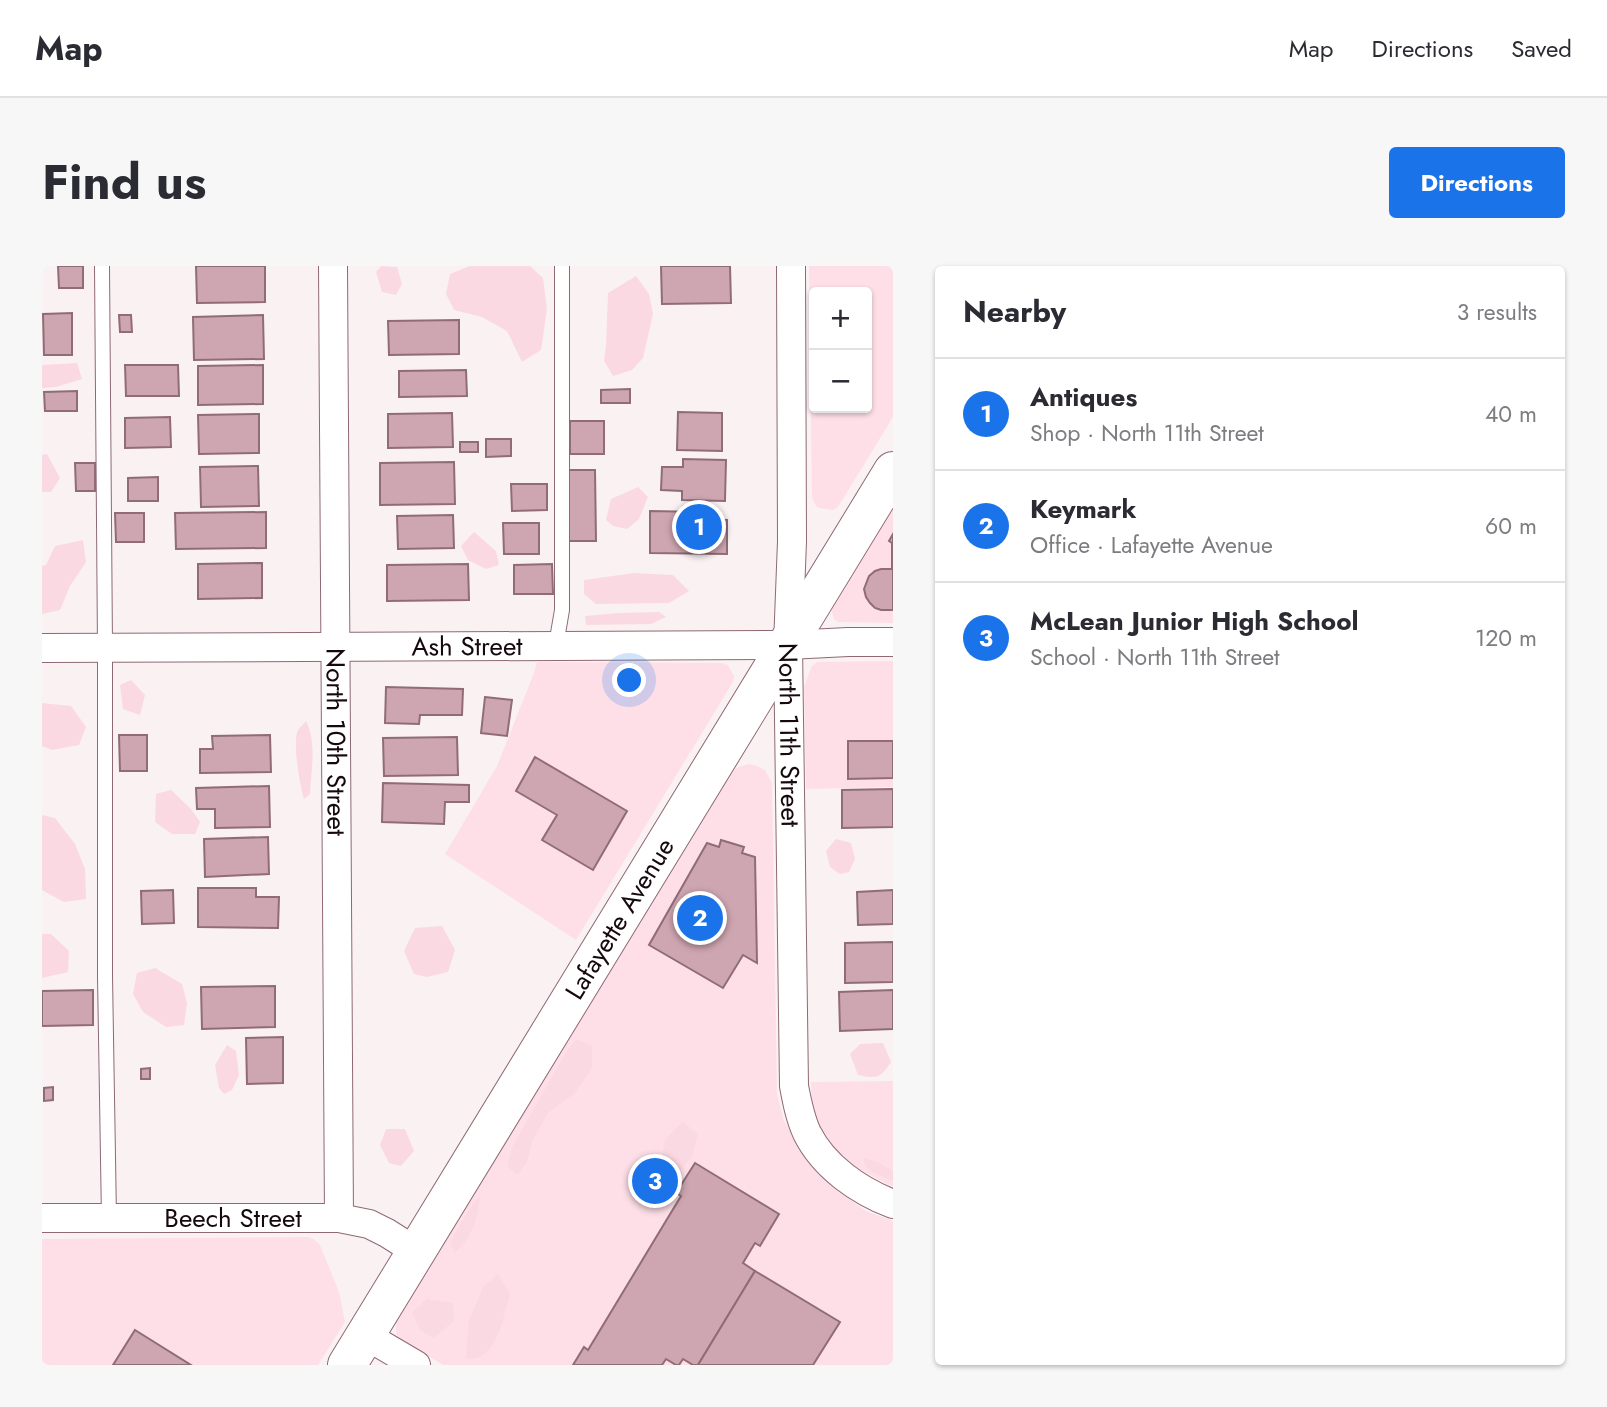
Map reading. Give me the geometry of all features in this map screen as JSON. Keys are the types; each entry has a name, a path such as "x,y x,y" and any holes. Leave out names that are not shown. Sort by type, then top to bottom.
{"street":[{"name":"North 10th Street","path":"333,266 339,1218"},
{"name":"North 11th Street","path":"791,266 792,541 788,645 794,1086 807,1134 832,1165 853,1185 893,1204"},
{"name":"Lafayette Avenue","path":"356,1350 893,471"},
{"name":"Ash Street","path":"42,648 788,645 893,642"},
{"name":"Beech Street","path":"42,1219 339,1218 369,1224 417,1252"},
{"path":"356,1350 416,1365"}],"lane":[{"path":"102,266 105,976 110,1218"},
{"path":"556,645 562,610 562,266"}],"shaded area":[{"path":"381,266 397,267 402,284 396,295 382,292 376,272"},
{"path":"470,266 530,266 543,278 547,309 541,350 522,362 507,331 482,317 454,310 446,294 450,274"},
{"path":"809,266 893,266 893,417 838,507 833,510 816,506 812,498 811,413 872,413 872,287 809,287"},
{"path":"636,276 649,294 653,314 643,358 632,370 613,376 604,361 608,293"},
{"path":"77,363 82,379 42,388 42,365"},
{"path":"47,454 60,478 51,492 42,492 42,455"},
{"path":"638,487 648,497 639,519 627,529 613,526 606,520 611,499"},
{"path":"893,505 893,623 838,622 834,619 831,608"},
{"path":"474,532 496,551 499,565 486,569 468,560 461,546"},
{"path":"83,540 86,562 70,586 60,610 42,614 42,566 46,565 55,546"},
{"path":"634,573 673,575 689,591 669,603 596,604 584,594 584,580"},
{"path":"659,612 666,617 651,624 586,625 585,616"},
{"path":"893,661 893,787 806,789 804,687 812,666 817,662"},
{"path":"537,662 722,663 728,665 734,676 733,682 576,940 445,854 497,766"},
{"path":"131,680 145,695 140,715 123,709 120,685"},
{"path":"42,703 71,706 86,727 79,745 52,750 42,746"},
{"path":"306,721 311,738 312,757 310,794 304,799 296,754 296,736"},
{"path":"749,764 765,770 772,783 777,1094 784,1121 818,1172 838,1191 866,1211 893,1221 893,1365 443,1365 399,1338 396,1321 727,781 735,769"},
{"path":"171,790 200,822 195,834 172,834 155,822 156,794"},
{"path":"42,815 55,818 75,844 85,869 86,899 64,902 42,890"},
{"path":"836,839 851,843 855,859 849,872 840,874 830,867 826,851"},
{"path":"442,926 455,950 448,972 427,977 414,974 404,951 415,928"},
{"path":"42,934 51,934 69,951 68,972 42,978"},
{"path":"155,968 182,984 187,1003 184,1025 166,1027 143,1012 133,994 137,973"},
{"path":"577,1039 592,1046 592,1069 575,1093 548,1113 533,1140 527,1162 517,1175 507,1166 513,1145 568,1049"},
{"path":"883,1043 891,1062 877,1076 858,1075 850,1054 860,1044"},
{"path":"227,1045 236,1051 239,1075 232,1090 224,1094 219,1088 215,1065"},
{"path":"893,1081 893,1187 840,1155 824,1136 812,1112 811,1082"},
{"path":"683,1122 698,1134 692,1157 680,1171 665,1172 661,1161 665,1139"},
{"path":"386,1129 405,1129 414,1151 401,1166 389,1163 380,1145"},
{"path":"864,1158 876,1161 893,1171 893,1181 870,1171"},
{"path":"480,1196 473,1228 465,1242 454,1253 450,1242"},
{"path":"308,1237 320,1245 339,1292 345,1322 318,1365 42,1365 42,1239"},
{"path":"498,1274 510,1294 497,1336 485,1354 466,1358 469,1321 483,1287"},
{"path":"427,1299 453,1303 454,1321 433,1338 420,1330 412,1312"}],"building":[{"path":"58,266 83,266 83,288 59,288"},
{"path":"196,266 265,266 265,302 197,303"},
{"path":"661,266 730,266 731,303 662,304"},
{"path":"72,313 72,355 44,355 43,314"},
{"path":"119,315 131,315 132,332 120,332"},
{"path":"263,315 264,359 194,360 193,317"},
{"path":"459,320 459,354 389,355 388,321"},
{"path":"125,365 178,365 179,396 126,396"},
{"path":"263,365 263,404 198,405 198,366"},
{"path":"466,370 467,396 399,397 399,371"},
{"path":"630,389 630,403 601,403 601,390"},
{"path":"77,391 77,411 45,411 44,392"},
{"path":"678,412 722,413 722,451 677,450"},
{"path":"452,413 453,447 388,448 388,414"},
{"path":"259,414 259,453 199,454 198,415"},
{"path":"170,417 171,447 125,448 125,418"},
{"path":"570,421 604,421 604,454 570,454"},
{"path":"486,439 511,439 511,456 486,457"},
{"path":"460,442 478,442 478,452 460,452"},
{"path":"683,459 726,460 725,501 682,500 682,491 661,490 662,467 683,467"},
{"path":"454,462 455,504 380,505 380,463"},
{"path":"75,463 95,463 95,491 76,491"},
{"path":"258,466 259,506 201,507 200,467"},
{"path":"568,470 595,470 596,541 569,541"},
{"path":"158,477 158,501 128,501 128,478"},
{"path":"511,484 547,484 547,510 512,511"},
{"path":"650,511 701,512 700,519 727,520 727,554 650,553"},
{"path":"266,512 266,548 176,549 175,513"},
{"path":"115,513 144,513 144,542 116,542"},
{"path":"453,515 454,548 398,549 397,516"},
{"path":"503,523 539,523 539,554 504,554"},
{"path":"893,534 893,610 881,610 870,603 864,589 869,576 875,571 892,569 892,543 889,541"},
{"path":"262,563 262,598 198,599 198,564"},
{"path":"468,564 469,600 387,601 387,565"},
{"path":"552,564 553,594 514,594 514,565"},
{"path":"386,687 463,689 462,715 420,715 419,724 385,723"},
{"path":"485,697 512,700 507,736 481,733"},
{"path":"119,735 147,735 147,771 120,771"},
{"path":"270,735 271,772 200,773 200,749 213,749 212,736"},
{"path":"457,737 458,775 384,776 383,738"},
{"path":"848,741 893,741 893,778 848,779"},
{"path":"535,757 627,811 593,870 542,840 557,815 516,791"},
{"path":"383,783 469,785 469,802 445,802 444,824 382,822"},
{"path":"269,786 270,827 215,828 215,809 197,809 196,788"},
{"path":"893,789 893,827 842,828 842,790"},
{"path":"268,837 269,874 205,877 204,839"},
{"path":"721,840 744,847 742,853 755,857 757,963 743,955 723,988 649,945 707,843 719,847"},
{"path":"198,888 256,888 256,897 279,897 278,928 198,927"},
{"path":"173,890 174,923 142,924 141,891"},
{"path":"893,890 893,924 858,925 857,892"},
{"path":"893,942 893,982 845,983 845,943"},
{"path":"275,986 275,1027 202,1029 201,987"},
{"path":"93,990 93,1025 42,1026 42,991"},
{"path":"893,990 893,1029 840,1031 839,992"},
{"path":"283,1037 283,1083 247,1084 246,1038"},
{"path":"150,1068 150,1079 141,1079 141,1069"},
{"path":"53,1087 53,1100 44,1101 44,1088"},
{"path":"695,1163 779,1214 760,1246 755,1243 743,1263 755,1271 698,1365 683,1359 676,1365 666,1359 662,1365 573,1365 584,1347 588,1350 681,1196 676,1193"},
{"path":"755,1271 840,1322 813,1365 698,1365"},
{"path":"135,1330 191,1365 113,1365"}],"place":[{"name":"Antiques","path":"699,527"},
{"name":"Keymark","path":"700,918"},
{"name":"McLean Junior High School","path":"655,1181"}]}
